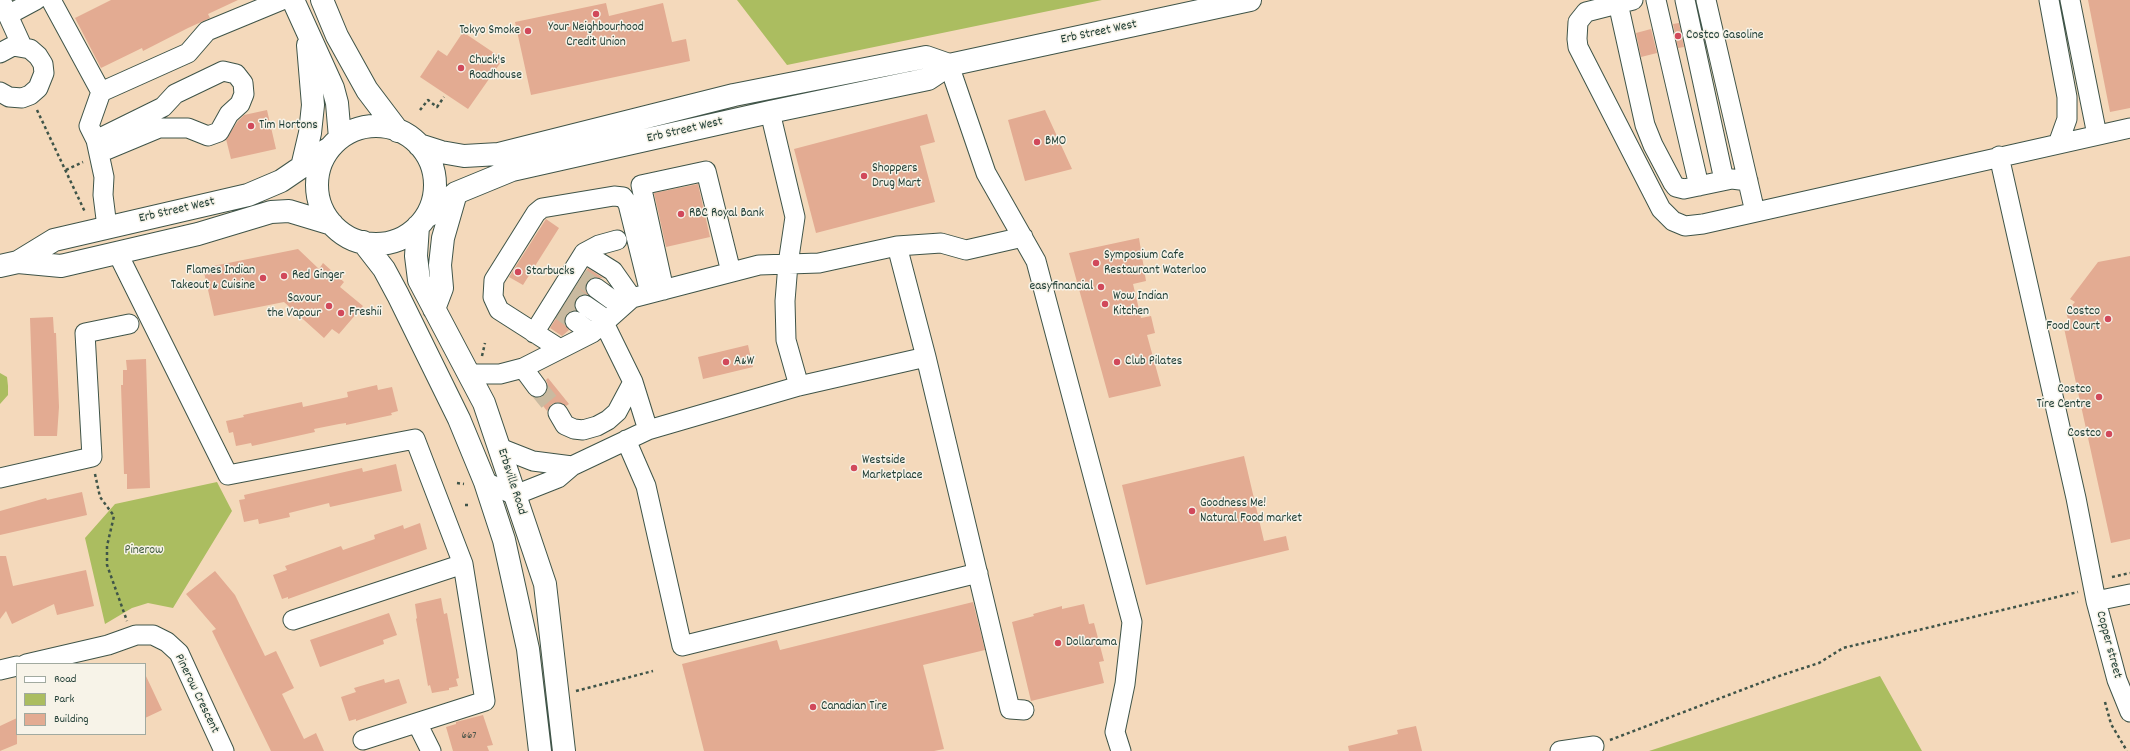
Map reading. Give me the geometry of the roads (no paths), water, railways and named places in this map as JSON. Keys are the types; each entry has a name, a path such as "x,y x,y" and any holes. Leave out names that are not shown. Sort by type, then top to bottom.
{"main road":[{"path":"293,0 333,88 337,103 335,142"},
{"path":"322,0 337,36 367,90 398,130"},
{"name":"Erb Street West","path":"423,221 456,193 512,170 770,112 928,79 949,65 1250,0"},
{"path":"302,167 310,133 313,105 306,26"},
{"name":"Erb Street West","path":"419,145 441,152 464,156 499,154 734,95 926,57 949,65"},
{"path":"372,126 398,130 410,136 427,156 434,177 433,201 423,221 410,233 388,242 363,242 347,236 332,224 320,201 317,180 323,159 335,142 350,132 372,126"},
{"name":"Erb Street West","path":"9,264 54,240 248,195 281,181 335,142"},
{"path":"434,309 442,288 440,265 443,238 456,193"},
{"name":"Erb Street West","path":"9,264 61,266 118,254 198,234 271,212 290,211 332,224"},
{"name":"Erbsville Road","path":"423,221 416,256 419,280 484,403 545,584 564,751"},
{"name":"Erbsville Road","path":"363,242 384,269 398,295 459,419 485,482 504,540 528,650 540,751"}],"street":[{"path":"22,46 4,8 36,0"},
{"path":"51,0 101,92"},
{"path":"107,227 103,194 104,177 93,151 89,126 101,92 188,53 207,32 282,0"},
{"path":"1656,0 1699,186"},
{"path":"1685,0 1724,180"},
{"path":"1706,0 1755,212"},
{"path":"2049,0 2068,97 2067,119 2058,144"},
{"path":"2070,0 2087,94 2097,136"},
{"path":"1748,182 1732,179 1699,186 1680,188 1676,186 1668,174 1627,1 1592,9 1582,16 1577,30 1578,47 1661,209 1673,221 1685,226 1703,224 2130,128"},
{"path":"0,53 13,46 22,46 30,49 38,56 43,64 42,80 38,88 30,95 22,98 9,97 0,92"},
{"path":"2059,49 2072,77 2087,94"},
{"path":"949,65 986,173 1036,261 1132,622 1125,684 1115,732 1121,751"},
{"path":"223,70 236,74 243,83 244,94 240,104 229,114 219,132 208,136 188,128 160,128 93,151 163,106 175,94 223,70"},
{"path":"705,127 734,95"},
{"path":"770,112 795,217 788,264 785,301 786,340 799,386"},
{"name":"Copper street","path":"2000,156 2076,498 2096,601 2117,680 2130,712"},
{"path":"642,297 641,185 706,171 731,272"},
{"path":"560,349 499,310 493,297 494,280 536,213 542,208 614,196 623,198 628,204 642,297"},
{"path":"469,374 500,374 519,370 560,349 601,325 642,297 759,265 819,263 897,246 941,243 966,250 1023,237"},
{"path":"584,253 599,245 618,240"},
{"path":"897,246 926,358 1010,709 1024,710"},
{"path":"534,333 562,312 583,280 584,253"},
{"path":"584,253 613,272 642,297"},
{"path":"118,254 228,475 415,439 463,564 485,701 363,740"},
{"path":"583,280 642,297"},
{"path":"573,296 601,325 634,382 648,430"},
{"path":"562,312 601,325"},
{"path":"0,478 92,458 85,333 129,324"},
{"path":"485,482 515,495 558,478 572,466 648,430 799,386 926,358"},
{"path":"519,370 537,387"},
{"path":"558,413 565,425 574,429 583,430 597,426 608,420 617,412 634,382"},
{"path":"626,440 646,486 682,646 978,573"},
{"path":"500,448 533,461 572,466"},
{"path":"293,620 463,564"},
{"name":"Copper street","path":"2096,601 2130,594"},
{"name":"Pinerow Crescent","path":"30,663 108,645 136,635 153,635 167,642 178,653 224,751"},
{"path":"0,670 16,666"},
{"path":"417,723 431,751"},
{"path":"1560,751 1594,746"}],"tunnel":[{"path":"581,278 596,288"},
{"path":"570,294 585,305"},
{"path":"560,310 575,321"},
{"path":"537,387 558,413"}],"place":[{"name":"Your Neighbourhood Credit Union","path":"596,14"},
{"name":"Tokyo Smoke","path":"528,31"},
{"name":"Costco Gasoline","path":"1678,36"},
{"name":"Chuck's Roadhouse","path":"461,68"},
{"name":"Tim Hortons","path":"251,126"},
{"name":"BMO","path":"1037,142"},
{"name":"Shoppers Drug Mart","path":"864,176"},
{"name":"RBC Royal Bank","path":"681,214"},
{"name":"Symposium Cafe Restaurant Waterloo","path":"1096,263"},
{"name":"Starbucks","path":"518,272"},
{"name":"Red Ginger","path":"284,276"},
{"name":"Flames Indian Takeout & Cuisine","path":"263,278"},
{"name":"easyfinancial","path":"1101,287"},
{"name":"Wow Indian Kitchen","path":"1105,304"},
{"name":"Savour the Vapour","path":"329,306"},
{"name":"Freshii","path":"341,313"},
{"name":"Costco Food Court","path":"2108,319"},
{"name":"A&W","path":"726,362"},
{"name":"Club Pilates","path":"1117,362"},
{"name":"Costco Tire Centre","path":"2099,397"},
{"name":"Costco","path":"2109,434"},
{"name":"Westside Marketplace","path":"854,468"},
{"name":"Goodness Me! Natural Food market","path":"1192,511"},
{"name":"Dollarama","path":"1058,643"},
{"name":"Canadian Tire","path":"813,707"}],"park label":[{"name":"Pinerow","path":"144,551"}]}
